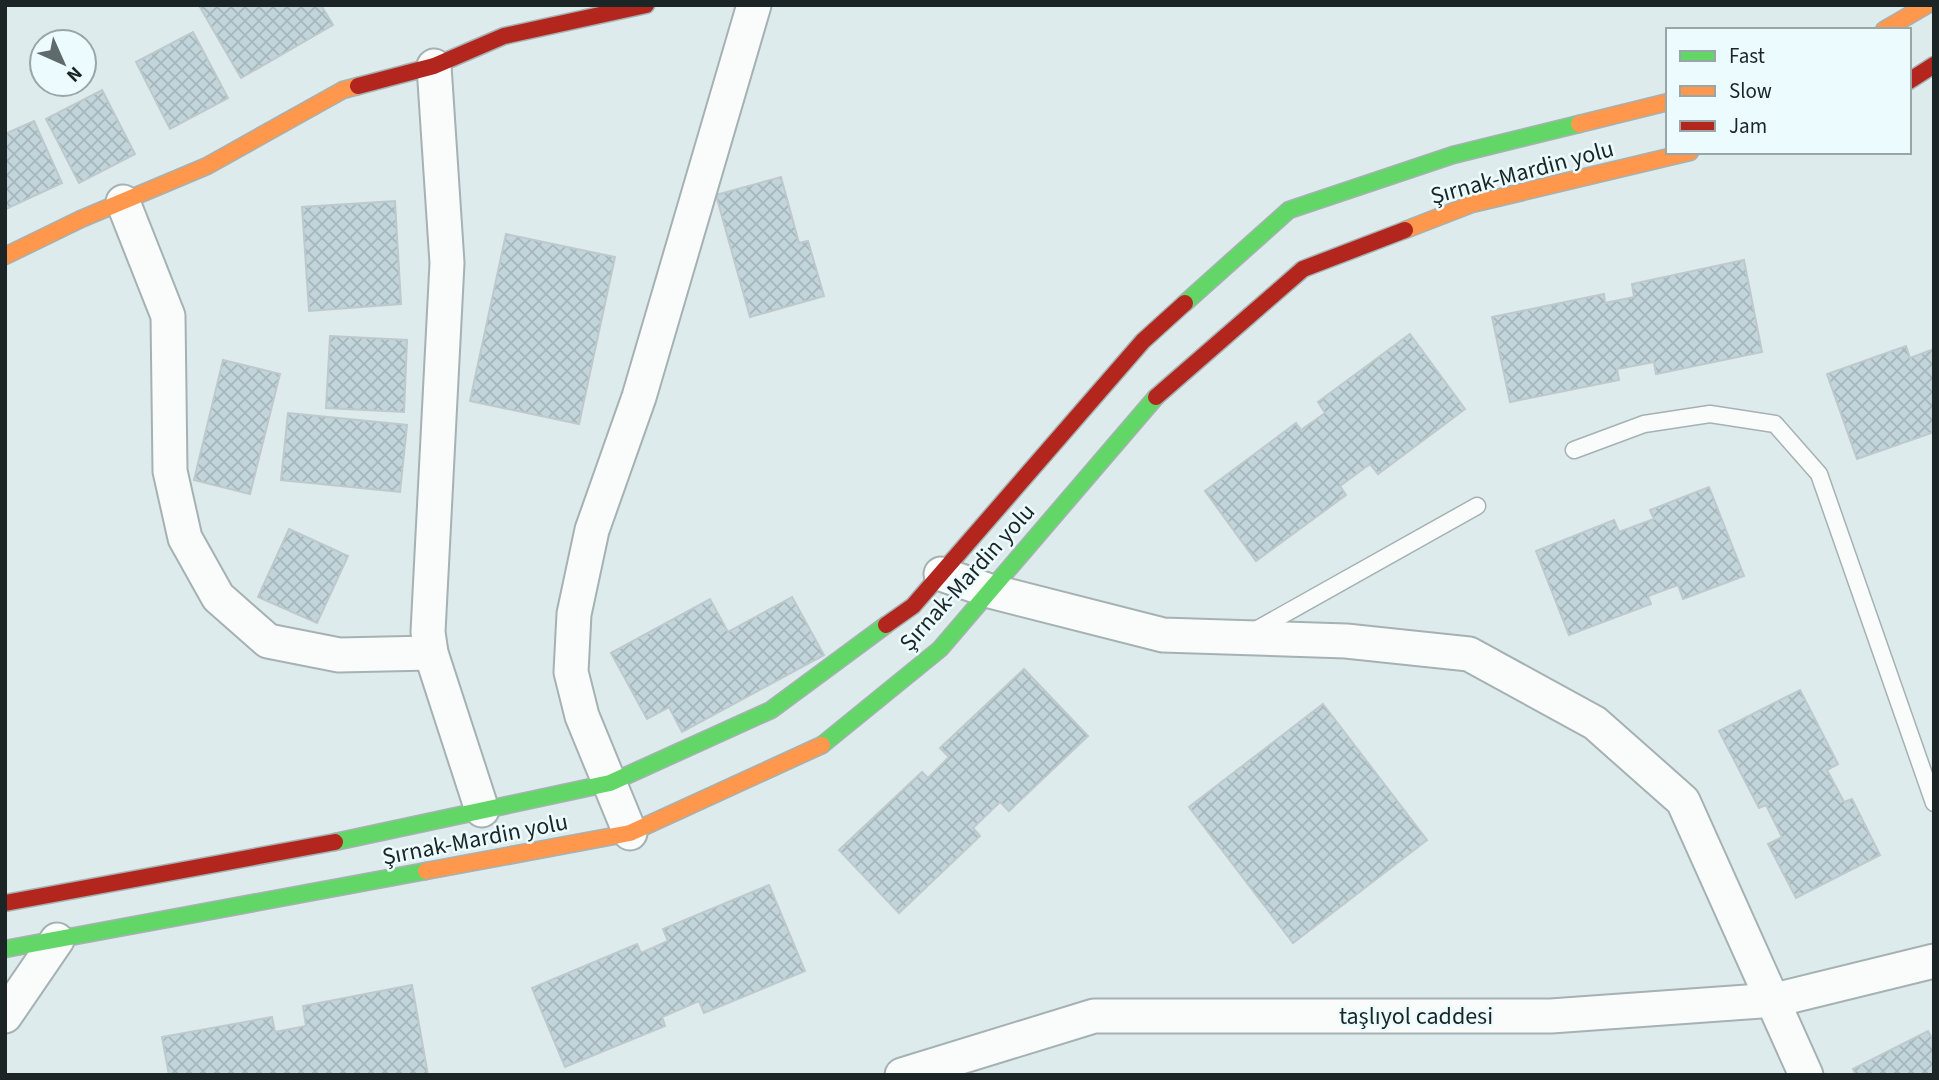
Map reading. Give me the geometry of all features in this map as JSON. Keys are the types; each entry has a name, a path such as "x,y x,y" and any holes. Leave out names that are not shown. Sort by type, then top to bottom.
{"street":[{"path":"5,256 207,166 343,90 435,66 504,36 646,5"},
{"path":"630,833 582,716 571,672 574,614 592,530 639,397 754,5"},
{"path":"1887,28 1927,5"},
{"path":"1911,80 1934,65"},
{"path":"435,66 447,263 428,632 431,653 482,810"},
{"name":"Şırnak-Mardin yolu","path":"5,903 289,852 610,783 771,710 912,606 1143,341 1289,210 1453,155 1666,102"},
{"name":"Şırnak-Mardin yolu","path":"5,949 630,833 818,748 940,649 1166,387 1303,269 1472,204 1681,154"},
{"path":"123,202 168,316 170,471 185,538 218,597 268,641 339,655 431,653"},
{"path":"941,574 990,591 1163,635 1346,641 1469,654 1595,723 1683,801 1806,1075"},
{"path":"5,1016 57,940"},
{"name":"taşlıyol caddesi","path":"902,1075 1094,1016 1551,1016 1774,1000 1934,961"}],"lane":[{"path":"1574,450 1644,424 1710,414 1774,424 1819,474 1934,803"},
{"path":"1243,638 1477,506"}],"building":[{"path":"321,5 333,25 241,78 200,7"},
{"path":"193,32 228,98 170,129 136,62"},
{"path":"102,90 135,154 79,183 46,119 87,98 98,98 98,92"},
{"path":"34,121 62,183 6,209 5,134"},
{"path":"781,177 799,243 808,241 824,296 750,317 716,195"},
{"path":"395,201 401,304 309,311 302,207"},
{"path":"506,234 615,257 579,424 470,401"},
{"path":"1744,260 1762,352 1656,374 1654,362 1617,369 1619,380 1510,402 1492,317 1604,294 1605,303 1634,297 1632,284"},
{"path":"1410,334 1465,409 1378,474 1370,464 1340,486 1346,495 1256,561 1205,491 1296,423 1301,430 1325,413 1318,402"},
{"path":"330,336 407,340 404,412 326,408"},
{"path":"1906,346 1910,358 1934,349 1934,432 1857,459 1827,374"},
{"path":"223,360 280,374 250,494 194,480"},
{"path":"288,413 407,425 400,492 281,480"},
{"path":"1709,487 1744,576 1683,599 1678,585 1648,596 1651,604 1569,635 1536,551 1614,520 1619,532 1654,519 1650,510"},
{"path":"289,529 348,556 317,623 258,597"},
{"path":"792,597 824,655 682,732 669,707 647,719 611,653 710,599 728,632"},
{"path":"1024,669 1088,736 1009,811 1000,802 973,828 980,836 899,913 839,850 922,772 928,778 949,757 940,748"},
{"path":"1800,690 1838,764 1827,770 1844,802 1852,799 1880,855 1796,898 1768,844 1782,837 1766,805 1759,808 1719,731"},
{"path":"1323,704 1427,840 1293,943 1189,807"},
{"path":"769,885 805,971 704,1013 699,1001 662,1017 665,1026 565,1067 532,988 637,944 641,953 668,941 663,929"},
{"path":"412,985 428,1075 169,1075 162,1037 272,1017 275,1032 306,1026 303,1006"},
{"path":"1928,1031 1934,1042 1934,1075 1856,1075 1853,1069"}],"traffic: fast":[{"path":"1185,303 1289,210 1453,155 1579,124"},
{"path":"822,745 940,649 1156,397"},
{"path":"335,842 610,783 771,710 886,625"},
{"path":"5,949 426,871"}],"traffic: slow":[{"path":"1887,28 1927,5"},
{"path":"5,256 81,219 207,166 343,90 358,86"},
{"path":"1579,124 1666,102"},
{"path":"1405,230 1472,204 1682,154"},
{"path":"426,871 630,833 822,745"}],"traffic: jam":[{"path":"358,86 434,66 504,36 646,5"},
{"path":"1911,80 1934,65"},
{"path":"1156,397 1303,269 1405,230"},
{"path":"886,625 913,606 1143,341 1185,303"},
{"path":"5,903 335,842"}]}
